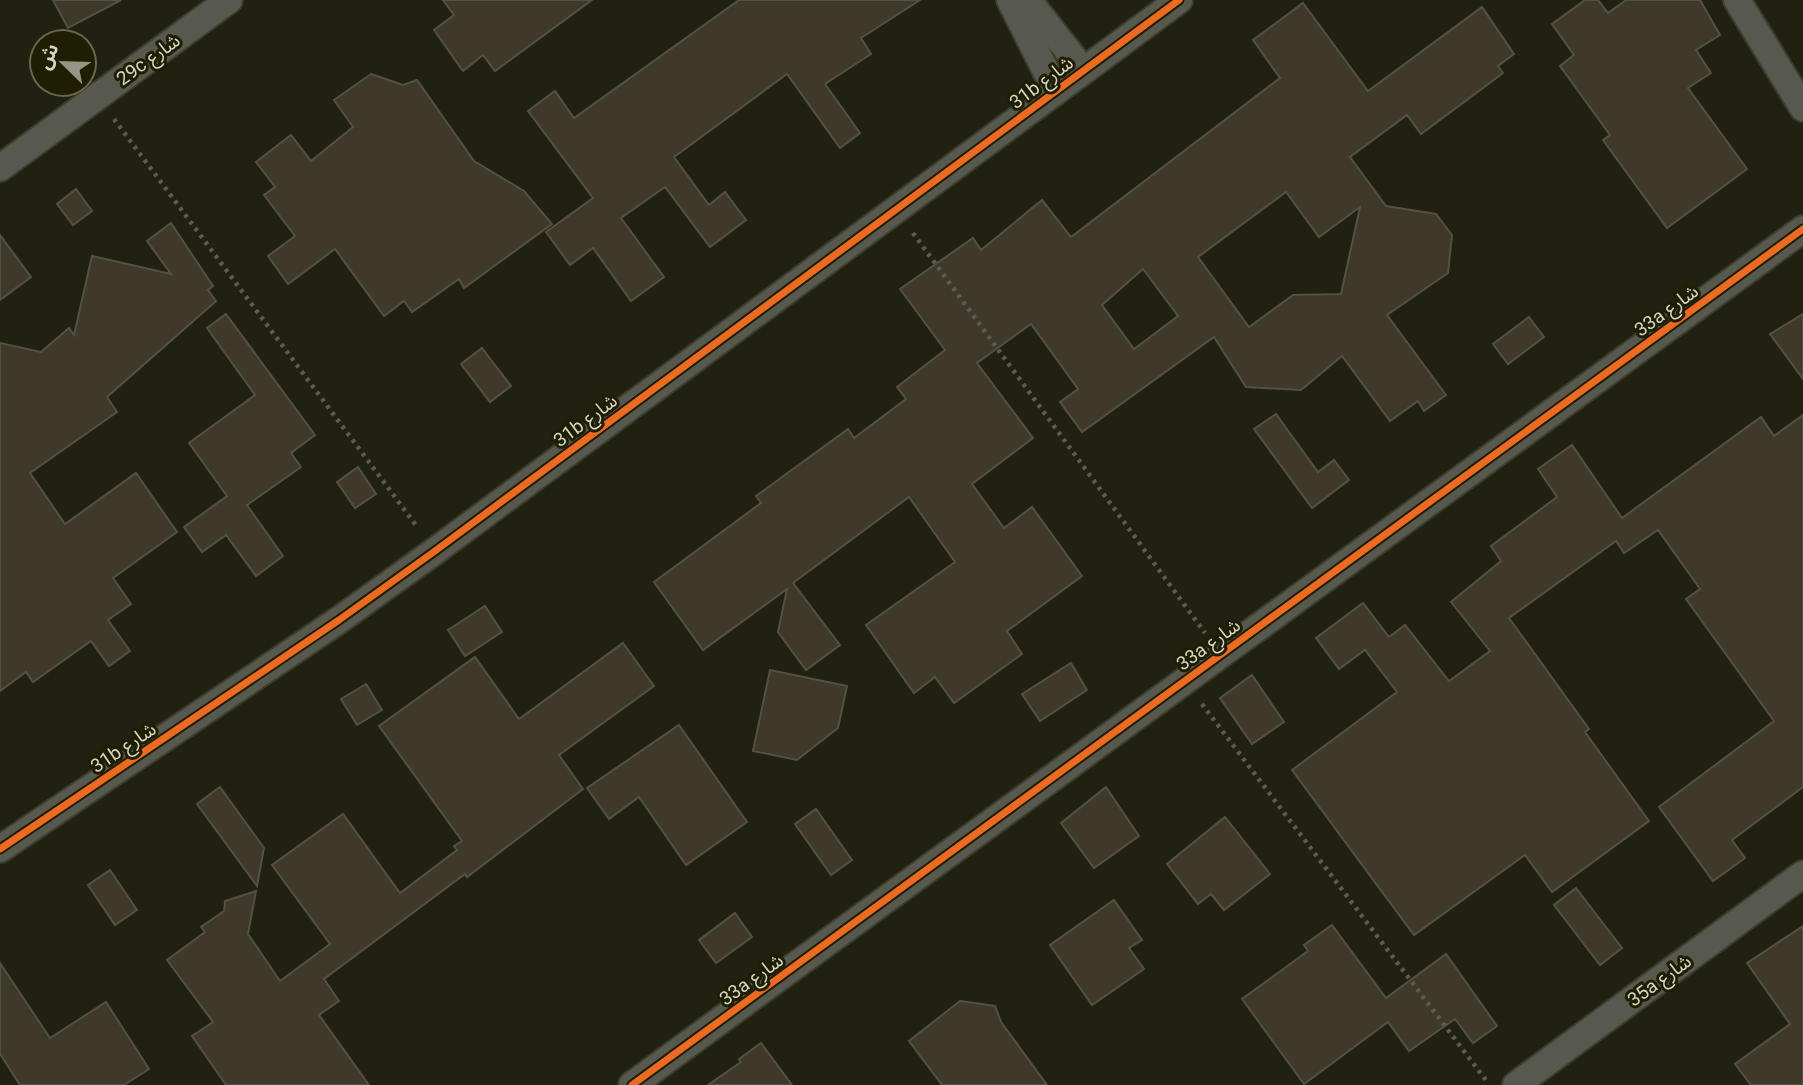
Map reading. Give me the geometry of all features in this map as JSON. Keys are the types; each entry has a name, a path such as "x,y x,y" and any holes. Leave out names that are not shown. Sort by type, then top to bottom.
{"street":[{"name":"29c شارع","path":"98,95 229,0"},
{"path":"1010,0 1056,91"},
{"path":"1028,0 1083,70"},
{"name":"31b شارع","path":"0,849 328,627 435,551 1179,0"},
{"path":"1737,0 1803,108"},
{"name":"29c شارع","path":"0,168 94,98"},
{"name":"33a شارع","path":"632,1085 1803,229"},
{"name":"35a شارع","path":"1516,1085 1803,874"}],"path":[{"path":"98,97 435,551"},
{"path":"896,209 1221,655"},
{"path":"1185,681 1489,1085"}],"building":[{"path":"53,0 121,0 68,28"},
{"path":"443,0 592,0 495,71 483,55 463,71 434,30 454,15"},
{"path":"739,0 920,0 861,38 871,54 825,84 860,133 840,148 787,74 674,157 709,205 725,192 746,220 710,247 665,187 621,218 664,277 631,301 593,248 570,265 546,232 593,198 528,111 555,91 574,118"},
{"path":"1585,0 1598,0 1608,13 1626,0 1700,0 1720,35 1696,50 1711,73 1688,88 1747,169 1667,228 1603,140 1610,135 1560,66 1574,55 1552,24"},
{"path":"1303,3 1368,91 1482,7 1514,54 1498,66 1503,73 1421,134 1407,115 1350,157 1386,206 1436,214 1452,235 1448,273 1387,315 1446,395 1424,411 1418,401 1390,421 1342,356 1301,390 1246,387 1214,337 1082,432 1060,402 1078,389 1031,324 977,363 1033,438 972,484 1004,528 1032,507 1082,576 1007,631 1022,654 954,703 935,677 914,693 866,625 955,562 909,497 793,583 840,645 806,670 778,632 787,589 703,650 654,582 761,503 756,496 848,429 854,438 906,399 897,387 945,350 900,289 973,238 981,250 1042,200 1071,237 1280,78 1253,40","holes":["1286,192 1319,237 1360,207 1341,294 1293,295 1249,327 1198,257","1143,269 1178,316 1134,349 1102,305"]},
{"path":"371,74 403,85 417,80 474,161 524,191 552,224 464,288 459,279 412,312 404,301 384,316 335,249 288,284 268,256 295,236 264,195 275,187 256,162 291,135 311,161 353,127 334,100"},
{"path":"76,189 92,211 73,225 57,204"},
{"path":"171,223 213,286 208,290 216,301 107,397 117,412 30,473 65,524 136,473 177,532 113,578 131,604 108,620 130,651 109,666 91,641 33,682 26,672 0,691 0,343 41,352 69,328 74,335 92,256 171,274 147,241"},
{"path":"0,235 31,277 0,300"},
{"path":"226,314 315,435 291,453 301,467 247,505 283,556 256,576 226,535 202,552 184,527 227,496 189,443 255,395 207,328"},
{"path":"1803,314 1803,379 1770,334"},
{"path":"1529,317 1544,337 1508,364 1493,344"},
{"path":"482,348 511,386 490,402 461,364"},
{"path":"1276,414 1318,472 1334,460 1349,480 1312,508 1254,429"},
{"path":"1803,415 1803,787 1732,840 1745,858 1713,881 1659,807 1774,721 1686,599 1700,589 1658,530 1624,553 1616,541 1509,618 1589,729 1585,732 1649,821 1552,892 1525,855 1414,935 1292,770 1397,692 1365,650 1339,669 1316,638 1363,603 1389,637 1405,625 1449,681 1490,651 1451,602 1501,561 1491,546 1557,497 1538,469 1572,445 1622,518 1761,417 1774,436"},
{"path":"358,467 376,494 355,508 337,482"},
{"path":"485,606 502,632 465,656 448,630"},
{"path":"623,643 654,686 559,755 583,789 467,877 465,874 324,979 339,1001 319,1015 369,1085 226,1085 192,1036 213,1022 167,960 205,932 201,927 224,911 225,901 256,891 248,934 280,981 330,944 272,865 343,814 400,893 457,850 454,846 462,841 379,726 475,657 519,719"},
{"path":"1071,663 1087,690 1040,721 1022,694"},
{"path":"770,670 847,686 838,728 797,760 753,751"},
{"path":"1252,675 1284,722 1252,744 1220,698"},
{"path":"366,684 382,710 357,725 341,699"},
{"path":"679,725 747,822 686,865 639,797 609,819 587,788"},
{"path":"220,787 264,848 257,886 197,804"},
{"path":"1106,787 1139,836 1094,868 1061,823"},
{"path":"816,809 852,860 831,875 795,824"},
{"path":"1225,817 1270,874 1224,910 1211,894 1198,904 1167,864"},
{"path":"110,870 137,910 115,925 88,885"},
{"path":"1576,888 1622,948 1600,965 1554,905"},
{"path":"1114,900 1142,940 1129,948 1144,969 1092,1005 1050,945"},
{"path":"735,913 752,937 716,963 699,940"},
{"path":"1332,925 1386,998 1446,954 1497,1026 1473,1043 1455,1019 1409,1051 1388,1022 1304,1084 1242,999 1308,951 1304,945"},
{"path":"1803,926 1803,1085 1751,1085 1735,1064 1790,1024 1747,963"},
{"path":"0,963 50,1038 106,1002 149,1069 124,1085 20,1085 0,1054"},
{"path":"960,1001 995,1006 1001,1022 1047,1085 942,1085 909,1041"},
{"path":"761,1043 792,1085 708,1085 741,1062 739,1059"}],"cycle path":[{"path":"0,849 339,620 435,551 1179,0"},
{"path":"632,1085 1803,229"}]}
